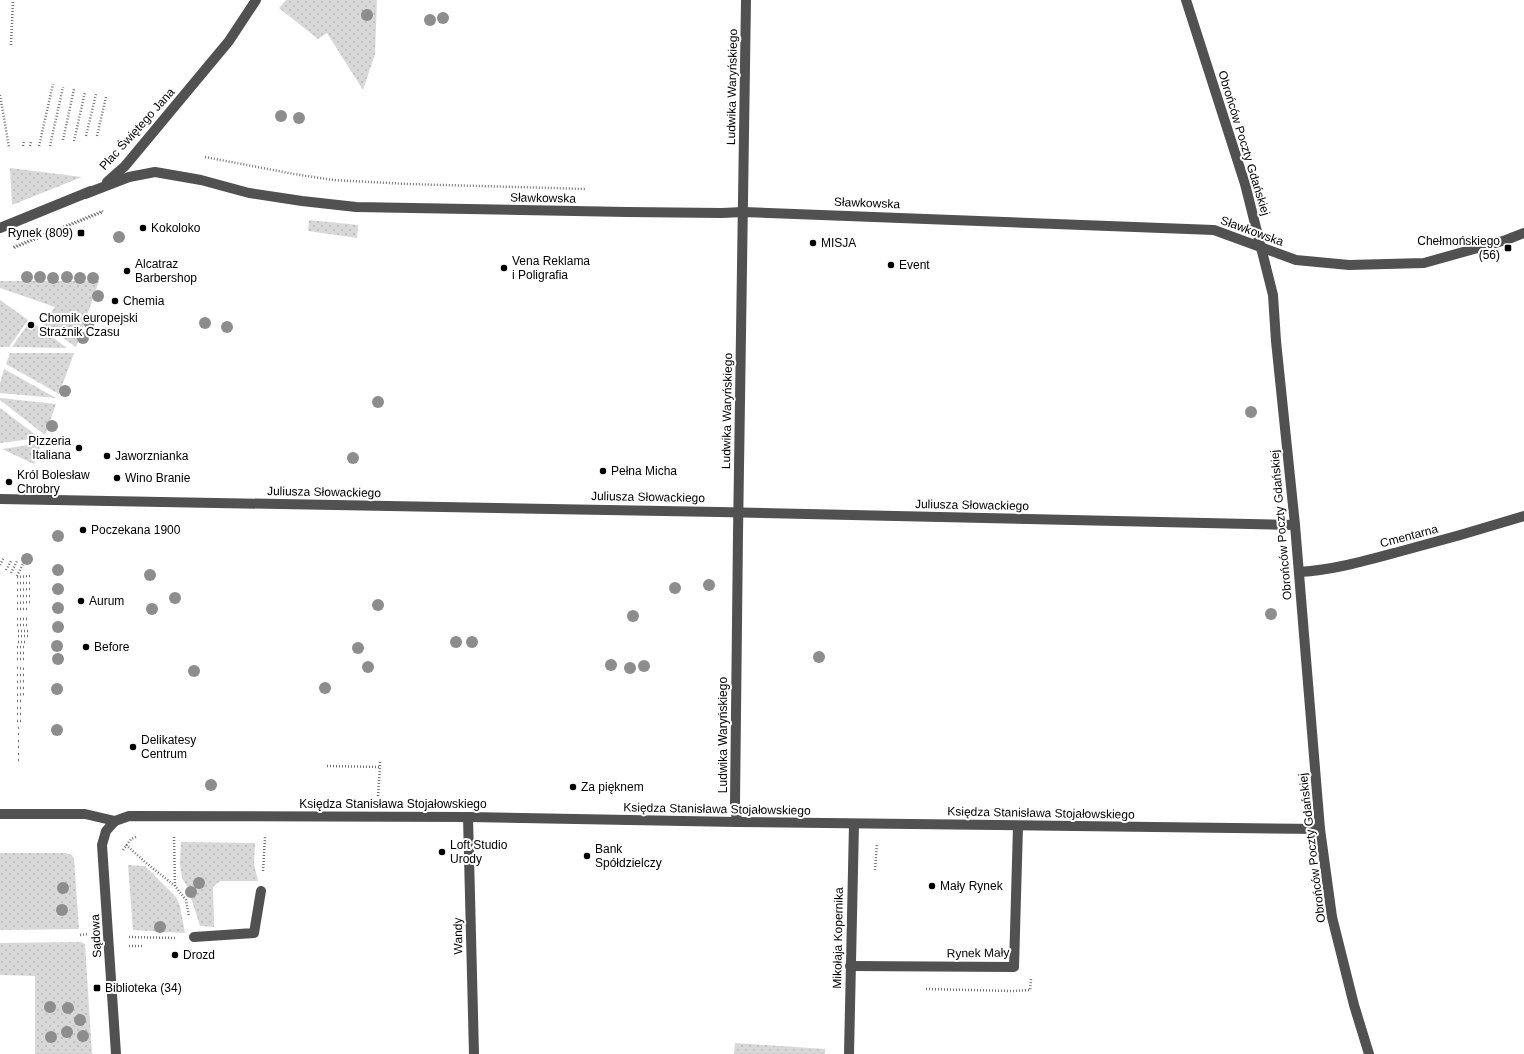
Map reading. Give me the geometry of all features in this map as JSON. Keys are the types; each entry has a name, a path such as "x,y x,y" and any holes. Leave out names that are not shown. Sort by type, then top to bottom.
{"street":[{"name":"Plac Świętego Jana","path":"0,228 85,194 104,184 125,166 229,41 256,0"},
{"name":"Ludwika Waryńskiego","path":"737,822 735,803 738,512 744,212 746,0"},
{"name":"Obrońców Poczty Gdańskiej","path":"1186,0 1245,184 1272,295 1295,525 1320,829 1332,918 1354,1005 1369,1054"},
{"name":"Sławkowska","path":"85,194 126,178 142,174 164,173 201,180 249,193 356,207 627,212 744,212 1214,230 1296,260 1349,265 1424,263 1506,240 1524,233"},
{"name":"Juliusza Słowackiego","path":"0,499 738,512 1295,525"},
{"name":"Cmentarna","path":"1299,572 1322,571 1342,567 1458,536 1524,516"},
{"path":"0,814 85,814 115,821"},
{"name":"Księdza Stanisława Stojałowskiego","path":"115,821 129,816 468,817 854,824 1320,829"},
{"name":"Wandy","path":"468,817 474,1054"},
{"name":"Sądowa","path":"115,821 106,831 102,845 116,1054"},
{"name":"Mikołaja Kopernika","path":"848,1054 854,824"},
{"name":"Rynek Mały","path":"850,966 1014,968 1018,826"},
{"path":"194,938 254,933 261,891"}],"path":[{"path":"11,45 13,0"},
{"path":"39,146 53,84"},
{"path":"50,146 63,87"},
{"path":"63,140 74,89"},
{"path":"74,141 85,92"},
{"path":"86,136 96,94"},
{"path":"0,95 9,147"},
{"path":"97,136 106,97"},
{"path":"23,146 24,140"},
{"path":"30,146 31,142"},
{"path":"205,157 333,180 408,184 593,189"},
{"path":"102,211 103,212 14,248 13,247 102,211"},
{"path":"0,565 4,557"},
{"path":"6,570 11,561"},
{"path":"11,573 17,561"},
{"path":"23,564 17,576 30,576"},
{"path":"17,583 31,583"},
{"path":"17,590 30,589"},
{"path":"17,596 30,596"},
{"path":"17,603 30,602"},
{"path":"17,609 28,609"},
{"path":"17,619 28,619"},
{"path":"17,625 28,625"},
{"path":"18,631 28,630"},
{"path":"18,636 28,636"},
{"path":"18,642 26,642"},
{"path":"17,647 26,647"},
{"path":"17,653 26,653"},
{"path":"17,659 26,658"},
{"path":"17,668 26,668"},
{"path":"17,675 24,675"},
{"path":"17,682 24,681"},
{"path":"17,688 24,688"},
{"path":"17,695 24,694"},
{"path":"17,701 22,701"},
{"path":"17,708 22,708"},
{"path":"17,714 22,714"},
{"path":"17,721 22,721"},
{"path":"18,728 22,727"},
{"path":"378,799 380,762"},
{"path":"327,766 380,767"},
{"path":"167,836 181,836"},
{"path":"174,836 176,886"},
{"path":"123,852 126,844 138,837"},
{"path":"258,837 265,837 261,891"},
{"path":"126,844 176,886 186,900 194,938 126,937 126,946 144,946"},
{"path":"80,935 87,934"},
{"path":"918,989 1030,990"}],"shaded area":[{"path":"286,0 377,0 375,54 363,90 327,33 318,39 279,8"},
{"path":"10,168 82,177 12,205"},
{"path":"309,220 358,225 357,238 308,231"},
{"path":"0,281 99,281 76,347 43,324 55,307 0,288"},
{"path":"0,300 28,320 9,347 0,347"},
{"path":"30,321 67,348 12,347"},
{"path":"10,353 74,353 59,394 6,364"},
{"path":"4,369 56,398 0,393 0,383"},
{"path":"0,398 56,404 45,435 0,400"},
{"path":"0,408 40,438 0,443"},
{"path":"42,443 34,464 2,449"},
{"path":"181,842 255,843 254,864 258,881 220,881 213,887 214,927 200,926 188,888 182,878 180,864"},
{"path":"0,853 66,853 72,855 74,859 79,929 0,930"},
{"path":"128,865 145,866 176,897 180,906 185,933 133,930"},
{"path":"81,942 85,944 92,1054 35,1054 35,976 0,975 0,943"},
{"path":"735,1043 825,1049 825,1054 734,1054"}],"place":[{"name":"Kokoloko","path":"143,228"},
{"name":"Rynek (809)","path":"81,233"},
{"name":"MISJA","path":"813,243"},
{"name":"Chełmońskiego (56)","path":"1508,248"},
{"name":"Event","path":"891,265"},
{"name":"Vena Reklama i Poligrafia","path":"504,268"},
{"name":"Alcatraz Barbershop","path":"127,271"},
{"name":"Chemia","path":"115,301"},
{"name":"Chomik europejski Strażnik Czasu","path":"31,325"},
{"name":"Pizzeria Italiana","path":"79,448"},
{"name":"Jaworznianka","path":"107,456"},
{"name":"Pełna Micha","path":"603,471"},
{"name":"Wino Branie","path":"117,478"},
{"name":"Król Bolesław Chrobry","path":"9,482"},
{"name":"Poczekana 1900","path":"83,530"},
{"name":"Aurum","path":"81,601"},
{"name":"Before","path":"86,647"},
{"name":"Delikatesy Centrum","path":"133,747"},
{"name":"Za pięknem","path":"573,787"},
{"name":"Loft Studio Urody","path":"442,852"},
{"name":"Bank Spółdzielczy","path":"587,856"},
{"name":"Mały Rynek","path":"932,886"},
{"name":"Drozd","path":"175,955"},
{"name":"Biblioteka (34)","path":"97,988"}]}
